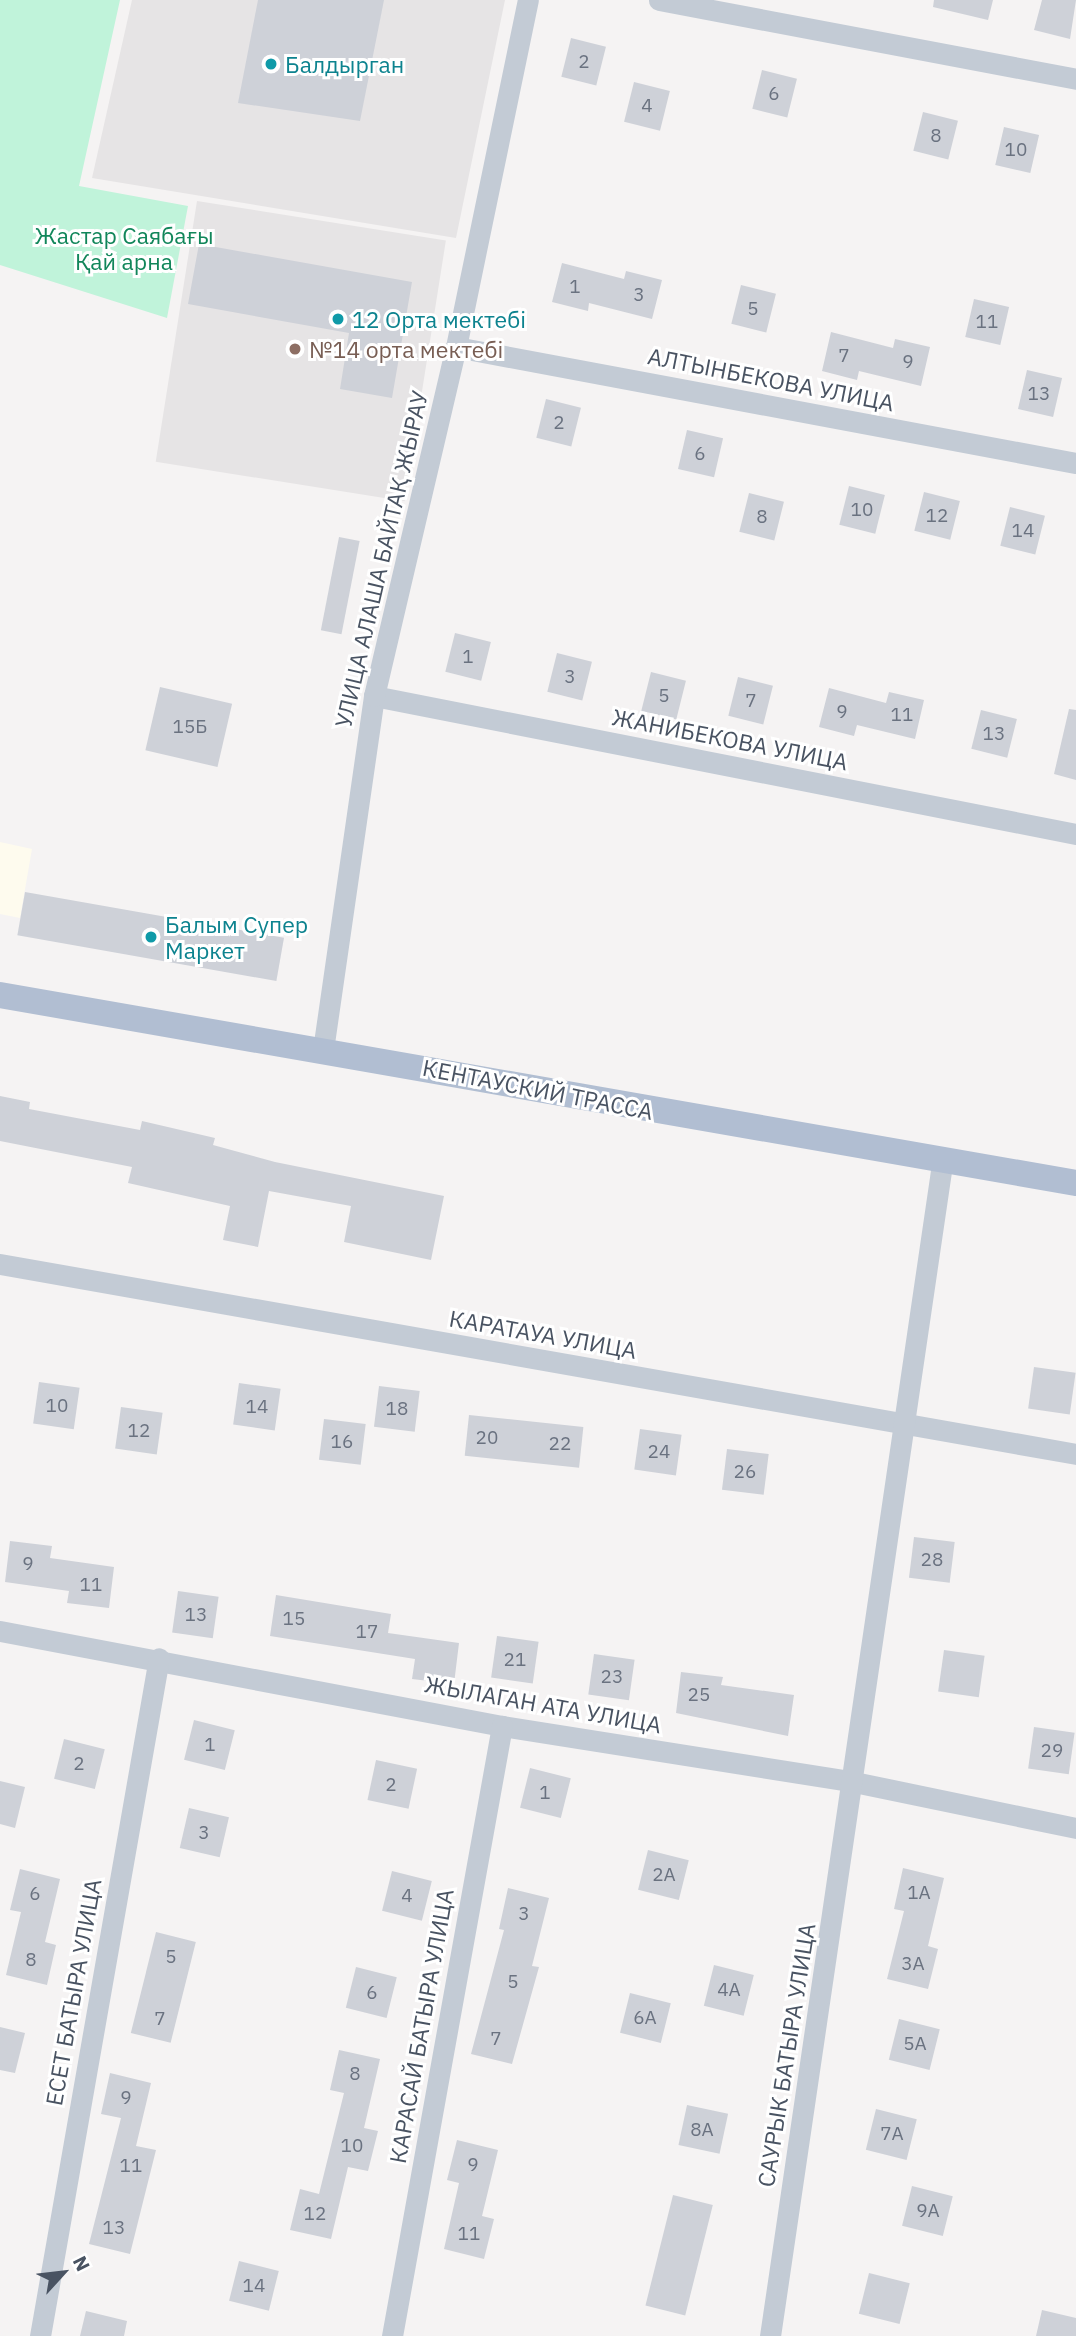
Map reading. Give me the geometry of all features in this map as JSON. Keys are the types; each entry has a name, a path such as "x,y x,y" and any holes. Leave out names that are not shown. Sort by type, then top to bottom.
{"main road":[{"name":"КЕНТАУСКИЙ ТРАССА","path":"0,995 1076,1183"}],"street":[{"name":"УЛИЦА АЛАША БАЙТАҚ ЖЫРАУ","path":"323,1050 374,695 456,347 528,0"},
{"path":"659,0 1076,79"},
{"name":"АЛТЫНБЕКОВА УЛИЦА","path":"456,347 1076,463"},
{"name":"ЖАНИБЕКОВА УЛИЦА","path":"374,695 1076,834"},
{"name":"САУРЫК БАТЫРА УЛИЦА","path":"770,2336 854,1782 902,1424 943,1158"},
{"name":"КАРАТАУА УЛИЦА","path":"0,1264 1076,1454"},
{"name":"ЖЫЛАГАН АТА УЛИЦА","path":"0,1631 159,1658 502,1726 854,1782 1076,1828"},
{"name":"ЕСЕТ БАТЫРА УЛИЦА","path":"40,2336 159,1658"},
{"name":"КАРАСАЙ БАТЫРА УЛИЦА","path":"392,2336 502,1726"}],"shaded area":[{"path":"132,0 505,0 456,238 92,178"},
{"name":"№14 орта мектебі","path":"197,201 446,240 405,501 156,462"},
{"path":"0,842 32,849 20,918 0,914"}],"green space":[{"name":"Жастар Саябағы Қай арна","path":"0,0 120,0 79,186 188,206 167,318 0,265"}],"building":[{"name":"Балдырган","path":"258,0 384,0 360,121 238,103"},
{"path":"934,0 993,0 988,20 933,7"},
{"path":"1042,0 1076,0 1070,39 1034,30"},
{"path":"571,38 606,47 596,86 561,77"},
{"path":"762,70 797,79 787,118 752,109"},
{"path":"634,82 670,91 660,131 624,122"},
{"path":"923,112 958,121 948,160 913,151"},
{"path":"1004,127 1039,135 1030,173 995,165"},
{"name":"12 Орта мектебі","path":"199,244 412,282 392,398 340,389 349,333 188,304"},
{"path":"562,263 624,279 626,271 662,280 652,319 589,303 588,311 552,302"},
{"path":"741,285 776,294 766,333 731,324"},
{"path":"974,299 1009,307 1000,345 965,337"},
{"path":"831,332 893,348 895,339 930,347 921,386 859,371 857,380 822,371"},
{"path":"1027,370 1062,378 1053,417 1018,409"},
{"path":"546,399 581,408 571,447 536,438"},
{"path":"687,430 723,438 714,477 678,469"},
{"path":"849,486 885,495 875,534 839,525"},
{"path":"924,492 960,501 950,540 914,531"},
{"path":"749,493 784,502 774,541 739,532"},
{"path":"1010,507 1045,516 1035,555 1000,546"},
{"path":"339,537 360,541 341,634 321,630"},
{"path":"455,633 491,642 481,681 445,672"},
{"path":"557,653 592,662 582,701 547,692"},
{"path":"651,672 686,681 676,720 641,711"},
{"path":"738,677 773,686 763,725 728,716"},
{"path":"160,687 232,704 217,767 145,750"},
{"path":"829,688 886,703 889,692 924,700 915,739 857,725 854,736 819,727"},
{"path":"1069,709 1076,710 1076,780 1054,774"},
{"path":"981,710 1017,719 1007,758 971,749"},
{"name":"Балым Супер Маркет","path":"25,892 284,938 276,981 17,935"},
{"path":"0,1096 30,1102 29,1109 140,1130 142,1121 215,1138 213,1145 275,1162 444,1196 431,1260 344,1242 351,1206 269,1191 258,1247 223,1240 230,1206 128,1183 132,1167 0,1141"},
{"path":"1034,1367 1076,1373 1070,1414 1028,1409"},
{"path":"39,1382 80,1388 74,1429 33,1424"},
{"path":"239,1383 281,1389 275,1430 233,1425"},
{"path":"379,1386 420,1391 415,1432 374,1427"},
{"path":"121,1407 163,1413 157,1454 115,1449"},
{"path":"469,1415 583,1427 579,1468 465,1456"},
{"path":"324,1419 366,1424 361,1465 319,1460"},
{"path":"640,1429 682,1435 676,1475 634,1470"},
{"path":"727,1449 769,1454 764,1495 722,1490"},
{"path":"914,1537 955,1542 950,1583 909,1578"},
{"path":"10,1541 52,1546 50,1558 114,1567 109,1608 67,1603 69,1591 5,1582"},
{"path":"178,1591 219,1597 213,1638 172,1633"},
{"path":"276,1595 391,1614 388,1633 459,1643 454,1684 412,1679 415,1659 270,1636"},
{"path":"497,1636 539,1642 533,1683 491,1678"},
{"path":"944,1650 985,1656 979,1697 938,1692"},
{"path":"594,1654 635,1660 629,1700 588,1695"},
{"path":"681,1672 723,1677 721,1685 794,1695 788,1736 676,1713"},
{"path":"194,1720 235,1730 225,1770 184,1760"},
{"path":"1034,1727 1075,1733 1069,1774 1028,1769"},
{"path":"64,1739 105,1749 95,1789 54,1779"},
{"path":"376,1760 417,1769 409,1809 367,1800"},
{"path":"530,1768 571,1778 561,1818 520,1808"},
{"path":"0,1781 25,1787 15,1828 0,1824"},
{"path":"189,1808 229,1817 220,1857 180,1848"},
{"path":"648,1850 689,1860 679,1900 638,1890"},
{"path":"903,1868 944,1878 928,1946 938,1949 928,1989 887,1979 904,1911 894,1909"},
{"path":"20,1869 60,1879 45,1942 56,1945 47,1985 6,1975 21,1912 10,1910"},
{"path":"392,1871 432,1881 422,1921 382,1911"},
{"path":"508,1888 549,1898 532,1966 539,1967 512,2064 471,2054 504,1930 499,1929"},
{"path":"156,1932 196,1942 171,2043 131,2033"},
{"path":"714,1965 754,1975 744,2016 704,2006"},
{"path":"356,1967 397,1977 387,2018 346,2008"},
{"path":"630,1993 671,2003 661,2043 620,2033"},
{"path":"899,2019 940,2029 930,2070 889,2060"},
{"path":"0,2027 25,2033 15,2073 0,2070"},
{"path":"339,2050 380,2059 364,2128 378,2131 368,2171 348,2167 331,2239 290,2230 300,2189 319,2194 344,2093 330,2090"},
{"path":"110,2073 151,2083 136,2146 156,2150 130,2254 89,2244 121,2118 101,2114"},
{"path":"687,2105 728,2114 720,2154 678,2145"},
{"path":"876,2109 917,2119 907,2160 866,2150"},
{"path":"457,2140 498,2150 482,2216 494,2219 484,2259 444,2249 459,2183 447,2180"},
{"path":"912,2186 953,2196 943,2236 902,2226"},
{"path":"673,2195 713,2205 685,2316 645,2306"},
{"path":"239,2261 279,2271 269,2311 229,2301"},
{"path":"869,2273 910,2283 900,2324 859,2314"},
{"path":"1042,2310 1076,2318 1076,2336 1036,2336"},
{"path":"86,2311 127,2321 124,2336 80,2336"}],"place":[{"name":"Балдырган","path":"271,64"},
{"name":"12 Орта мектебі","path":"338,319"},
{"name":"№14 орта мектебі","path":"295,349"},
{"name":"Балым Супер Маркет","path":"151,937"}]}
